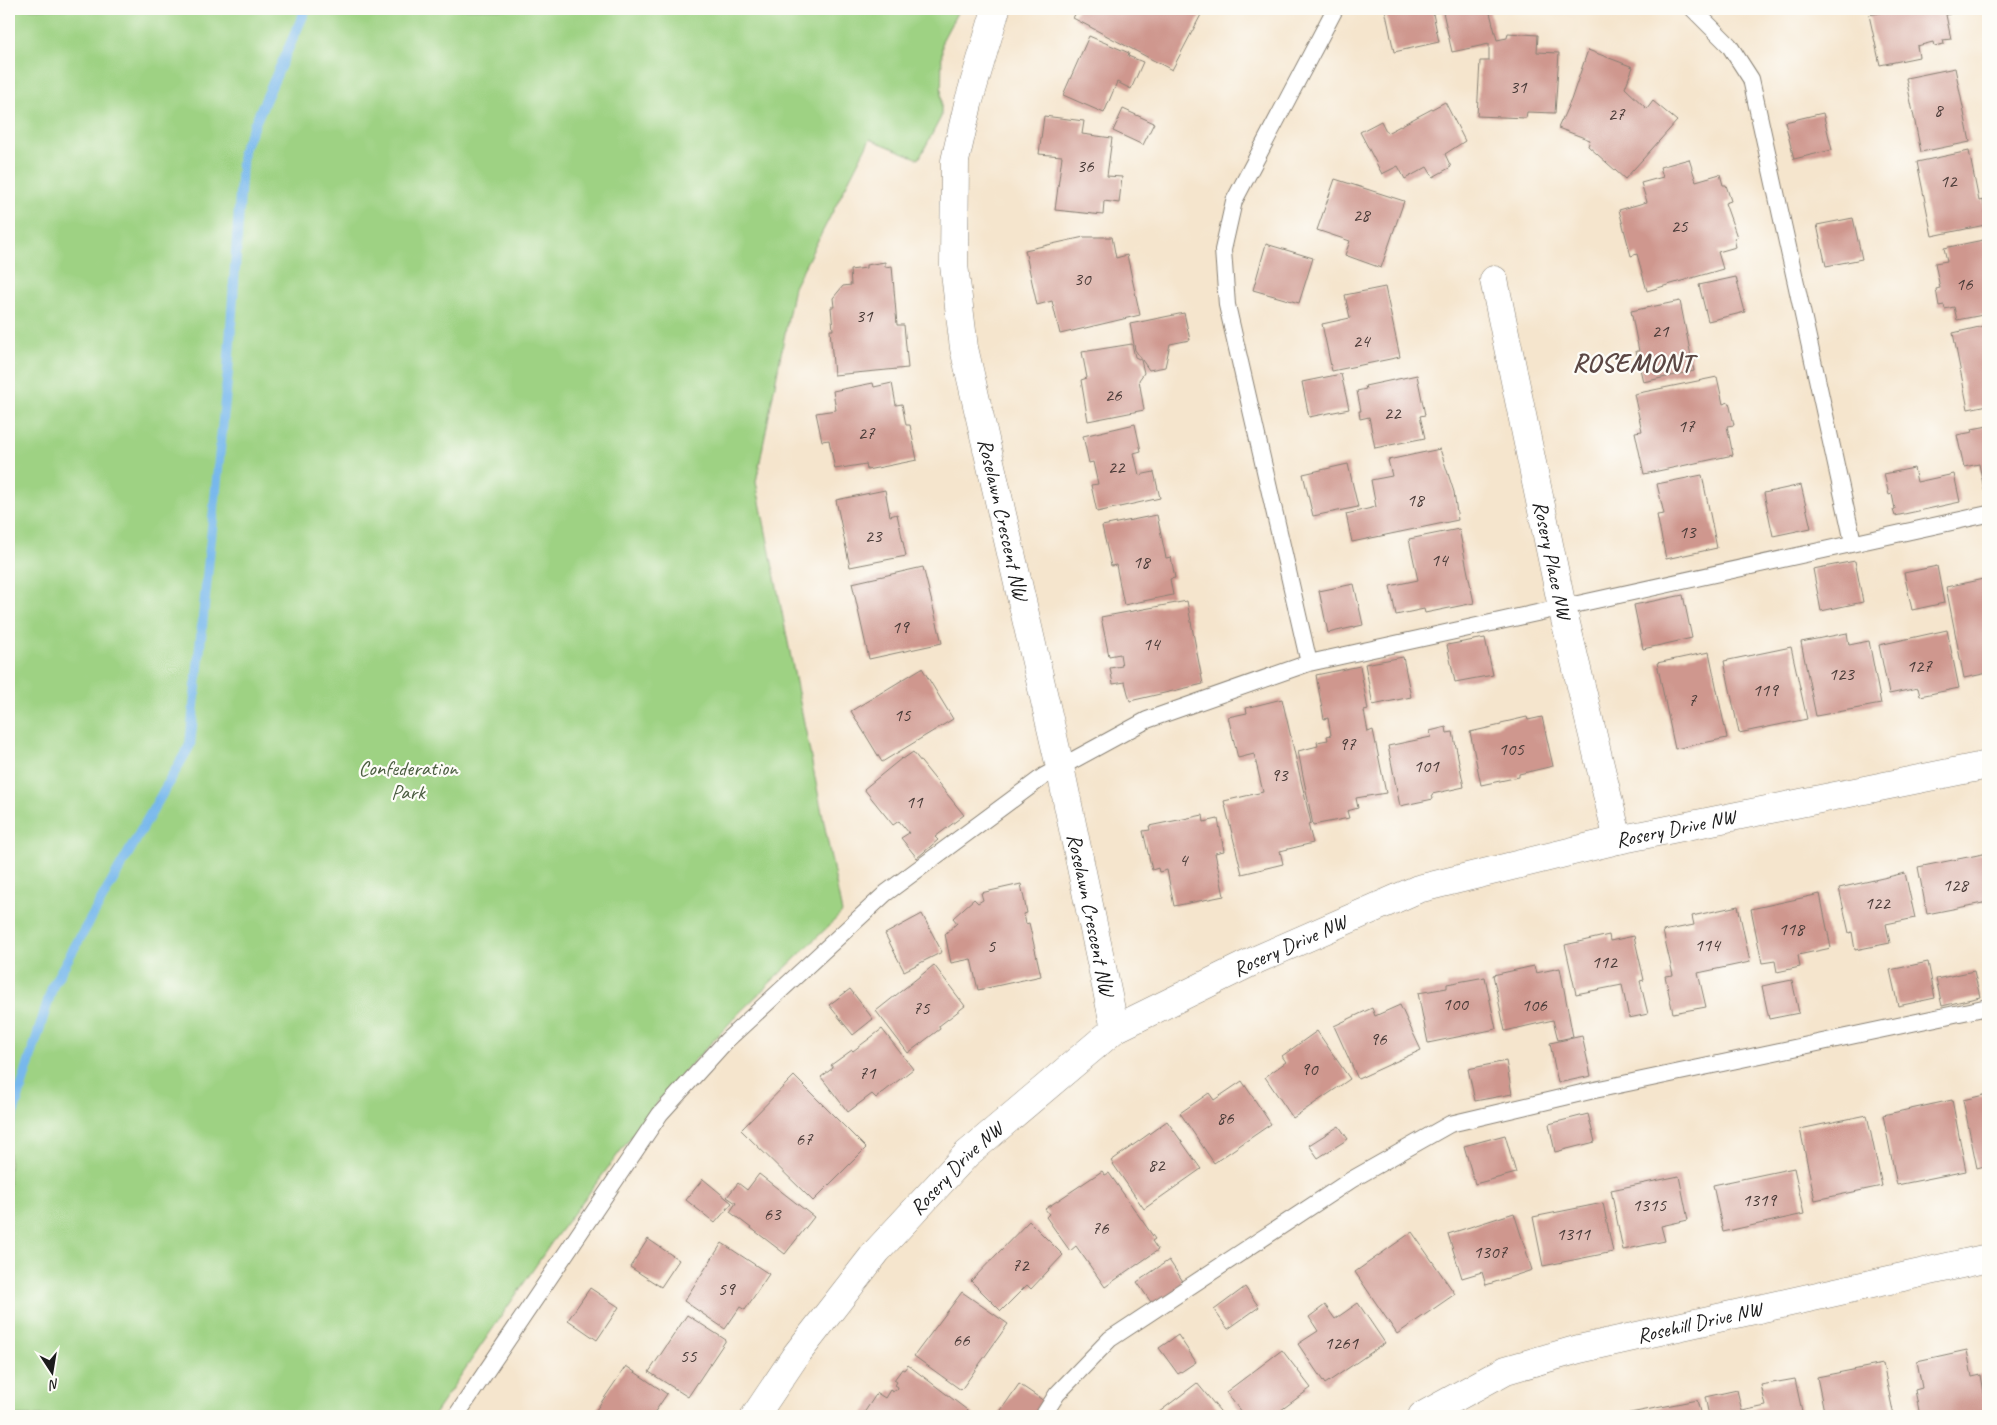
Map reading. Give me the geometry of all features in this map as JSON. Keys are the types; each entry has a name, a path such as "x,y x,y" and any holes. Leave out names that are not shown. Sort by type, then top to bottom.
{"street":[{"name":"Roselawn Crescent NW","path":"996,9 968,104 955,161 954,266 964,348 1060,767 1115,1029"},
{"name":"Rosery Place NW","path":"1494,280 1562,607 1618,840"},
{"name":"Rosery Drive NW","path":"755,1416 796,1355 877,1251 961,1161 1115,1029 1258,959 1418,889 1618,840 1988,765"},
{"name":"Rosehill Drive NW","path":"1430,1415 1506,1370 1579,1349 1988,1258"}],"lane":[{"path":"1308,663 1227,304 1223,250 1234,201 1334,9"},
{"path":"1693,9 1729,45 1751,79 1853,542"},
{"path":"456,1416 660,1114 726,1040 886,893 1044,776 1147,720 1308,663 1853,542 1988,514"},
{"path":"1043,1416 1057,1394 1110,1339 1351,1180 1450,1124 1600,1089 1988,1007"}],"green space":[{"name":"Confederation Park","path":"9,9 959,9 942,41 941,117 919,159 870,139 794,287 756,482 842,913 741,1011 665,1092 552,1242 433,1416 9,1416"}],"building":[{"path":"1078,9 1204,9 1172,70 1073,18"},
{"path":"1385,9 1432,9 1439,42 1394,52"},
{"path":"1461,9 1489,9 1497,40 1507,38 1508,33 1538,35 1537,52 1559,53 1555,113 1527,112 1526,118 1477,116 1480,61 1489,61 1489,44 1452,52 1443,12"},
{"path":"1898,9 1949,9 1950,14 1946,15 1951,39 1943,40 1944,44 1934,46 1933,42 1917,46 1919,57 1880,65 1869,15"},
{"path":"1089,36 1129,53 1128,56 1143,62 1131,89 1117,82 1104,113 1063,95"},
{"path":"1588,50 1633,67 1625,88 1647,109 1653,101 1677,121 1625,179 1588,146 1590,140 1558,128 1571,100"},
{"path":"1955,68 1970,142 1921,152 1906,78"},
{"path":"1445,102 1465,141 1445,154 1451,167 1433,177 1427,167 1405,179 1398,166 1382,174 1360,132 1381,121 1387,133"},
{"path":"1123,109 1154,123 1143,145 1113,131"},
{"path":"1823,113 1832,150 1794,159 1785,122"},
{"path":"1044,116 1084,121 1082,134 1112,138 1107,176 1122,177 1119,203 1104,201 1103,215 1055,210 1062,156 1039,154"},
{"path":"1969,151 1979,201 1983,200 1987,223 1932,236 1917,162"},
{"path":"1689,159 1696,181 1720,174 1723,185 1726,185 1731,201 1725,203 1737,237 1734,238 1736,247 1718,252 1723,269 1647,291 1637,254 1631,256 1619,210 1647,202 1641,183 1663,177 1660,167"},
{"path":"1335,179 1404,201 1381,268 1345,255 1350,241 1317,230"},
{"path":"1853,218 1862,259 1826,266 1817,225"},
{"path":"1084,237 1112,237 1116,258 1127,255 1140,315 1060,334 1052,301 1037,305 1025,250"},
{"path":"1988,239 1988,314 1957,320 1954,307 1945,309 1944,305 1939,306 1936,289 1940,288 1935,263 1947,261 1944,248"},
{"path":"1266,244 1313,258 1299,303 1253,290"},
{"path":"885,262 885,267 892,266 897,325 904,325 908,368 834,375 830,330 833,330 831,307 834,307 833,298 843,286 851,285 850,270 866,268 866,265"},
{"path":"1736,277 1745,312 1708,321 1699,285"},
{"path":"1385,287 1400,357 1332,371 1322,324 1350,318 1345,295"},
{"path":"1680,301 1694,371 1643,382 1636,351 1639,351 1631,311"},
{"path":"1184,313 1190,340 1170,344 1165,367 1149,370 1135,350 1130,324"},
{"path":"1988,325 1988,405 1968,409 1953,333"},
{"path":"1132,344 1135,357 1141,360 1144,373 1139,380 1144,410 1088,421 1081,380 1087,378 1082,352"},
{"path":"1341,374 1349,409 1309,417 1302,382"},
{"path":"1417,375 1425,415 1420,416 1425,438 1375,448 1369,417 1360,419 1359,411 1361,411 1357,391 1366,389 1365,386"},
{"path":"1717,377 1723,404 1729,402 1734,425 1727,426 1733,455 1644,474 1635,432 1642,431 1634,394"},
{"path":"873,383 874,387 892,383 896,405 902,404 906,425 910,425 917,460 867,470 866,464 835,469 829,440 822,441 816,413 836,410 833,391"},
{"path":"1135,424 1141,451 1134,453 1139,475 1154,472 1160,498 1097,512 1091,485 1098,484 1093,462 1089,463 1083,436"},
{"path":"1988,426 1988,493 1985,494 1979,464 1964,467 1957,435 1973,432 1972,429"},
{"path":"1440,449 1454,492 1458,520 1352,542 1346,514 1376,507 1371,480 1392,476 1388,460"},
{"path":"1348,464 1358,507 1313,516 1303,474"},
{"path":"1914,468 1917,482 1954,474 1960,502 1895,516 1892,494 1889,495 1884,474"},
{"path":"1702,475 1717,548 1666,559 1657,515 1664,514 1657,484"},
{"path":"1801,485 1811,528 1773,536 1764,493"},
{"path":"885,490 890,516 897,514 906,556 850,567 836,500"},
{"path":"1157,515 1166,558 1171,557 1175,578 1170,579 1173,595 1124,605 1116,565 1111,566 1102,526"},
{"path":"1459,529 1474,603 1425,613 1424,609 1396,615 1390,586 1418,580 1409,539"},
{"path":"1855,561 1863,602 1821,611 1813,569"},
{"path":"1937,566 1944,603 1912,610 1904,573"},
{"path":"923,567 942,643 869,659 852,583"},
{"path":"1988,578 1988,673 1964,678 1946,587"},
{"path":"1354,584 1363,625 1328,633 1319,591"},
{"path":"1683,595 1692,638 1643,649 1634,605"},
{"path":"1187,601 1203,684 1130,701 1125,682 1113,684 1110,668 1122,666 1120,654 1109,656 1101,617"},
{"path":"1947,630 1959,688 1920,696 1918,688 1889,694 1879,645"},
{"path":"1847,633 1849,645 1869,641 1881,704 1816,716 1801,642"},
{"path":"1485,638 1493,675 1455,682 1447,645"},
{"path":"1791,647 1807,719 1739,733 1724,661"},
{"path":"1709,652 1727,738 1675,749 1657,663"},
{"path":"1403,657 1411,697 1373,705 1365,664"},
{"path":"1360,666 1368,710 1364,711 1368,732 1373,730 1386,793 1356,798 1358,808 1347,811 1349,818 1313,825 1298,751 1318,746 1317,742 1328,740 1327,736 1331,735 1328,718 1324,719 1316,675"},
{"path":"922,668 953,719 882,762 851,711"},
{"path":"1282,699 1311,823 1308,824 1313,843 1280,851 1283,864 1242,874 1224,801 1263,792 1254,754 1238,758 1228,717 1247,713 1246,708"},
{"path":"1527,717 1528,720 1542,717 1553,766 1519,774 1519,777 1481,785 1470,732"},
{"path":"1446,727 1447,733 1453,732 1464,787 1432,794 1433,799 1400,806 1388,746 1431,737 1430,731"},
{"path":"913,752 964,815 935,837 938,840 917,858 901,838 909,833 899,821 893,825 864,789 902,758"},
{"path":"1203,815 1204,822 1218,819 1224,851 1215,853 1224,896 1174,906 1167,870 1159,872 1158,868 1152,870 1143,831 1150,830 1149,826"},
{"path":"1988,853 1988,902 1927,914 1918,867"},
{"path":"1905,873 1915,918 1886,924 1890,943 1855,950 1852,932 1849,933 1839,888"},
{"path":"1021,884 1027,913 1024,914 1026,924 1029,923 1041,976 978,990 971,959 951,963 945,934 957,923 953,918 974,899 978,903 983,900 981,893"},
{"path":"1820,894 1831,948 1798,955 1800,967 1777,972 1775,961 1762,963 1751,909"},
{"path":"1738,906 1750,962 1698,973 1706,1007 1673,1013 1665,976 1673,975 1663,931 1694,925 1692,916"},
{"path":"922,914 942,952 904,971 885,934"},
{"path":"1609,935 1610,941 1634,936 1644,980 1640,981 1648,1014 1629,1018 1622,985 1576,994 1565,945"},
{"path":"1928,962 1935,998 1898,1006 1890,970"},
{"path":"934,965 965,1006 939,1026 940,1029 908,1053 876,1011"},
{"path":"1534,966 1536,973 1560,968 1573,1037 1558,1040 1553,1020 1505,1031 1493,975"},
{"path":"1974,971 1980,997 1942,1006 1936,979"},
{"path":"1485,977 1496,1029 1428,1043 1418,993 1447,988 1447,984"},
{"path":"1792,980 1799,1013 1769,1019 1762,986"},
{"path":"850,989 873,1019 853,1035 829,1005"},
{"path":"1400,1005 1421,1050 1358,1079 1334,1026 1372,1008 1375,1016"},
{"path":"882,1029 913,1069 876,1098 872,1094 848,1112 821,1077 833,1068 831,1065"},
{"path":"1317,1031 1350,1079 1293,1118 1265,1077 1286,1062 1282,1056"},
{"path":"1582,1036 1591,1076 1558,1083 1550,1043"},
{"path":"1506,1061 1512,1094 1475,1101 1468,1069"},
{"path":"794,1076 866,1148 813,1201 741,1130"},
{"path":"1242,1081 1271,1124 1214,1163 1180,1113 1209,1093 1214,1100"},
{"path":"1988,1094 1988,1165 1977,1168 1963,1100"},
{"path":"1952,1100 1966,1171 1897,1185 1883,1115"},
{"path":"1588,1114 1595,1142 1555,1152 1549,1124"},
{"path":"1867,1115 1882,1186 1815,1200 1800,1129"},
{"path":"1167,1121 1201,1169 1144,1209 1111,1161"},
{"path":"1339,1126 1348,1139 1318,1158 1309,1145"},
{"path":"1505,1135 1516,1173 1475,1184 1464,1146"},
{"path":"1794,1168 1804,1214 1723,1232 1713,1185"},
{"path":"1102,1171 1105,1175 1109,1173 1155,1239 1152,1241 1158,1250 1105,1287 1076,1246 1070,1251 1046,1217 1049,1214 1045,1209"},
{"path":"759,1174 814,1217 785,1254 730,1212 736,1203 727,1197 738,1183 747,1190"},
{"path":"1679,1176 1688,1220 1661,1226 1665,1241 1623,1250 1611,1190"},
{"path":"703,1179 732,1203 715,1223 686,1200"},
{"path":"1603,1203 1613,1252 1543,1266 1533,1217"},
{"path":"1514,1213 1532,1270 1486,1285 1482,1272 1462,1278 1448,1234"},
{"path":"1029,1221 1063,1255 1031,1289 1027,1285 1001,1311 971,1281"},
{"path":"1412,1232 1455,1294 1397,1334 1355,1272"},
{"path":"648,1239 679,1260 661,1287 630,1267"},
{"path":"722,1243 769,1274 745,1310 740,1307 725,1329 684,1301"},
{"path":"1169,1260 1186,1286 1155,1308 1137,1282"},
{"path":"1245,1287 1259,1307 1228,1329 1214,1310"},
{"path":"590,1288 619,1307 597,1340 568,1320"},
{"path":"962,1292 1008,1324 961,1390 914,1356"},
{"path":"1358,1303 1385,1343 1325,1384 1298,1344 1318,1331 1309,1317 1325,1305 1335,1319"},
{"path":"687,1315 726,1340 688,1397 649,1372"},
{"path":"1178,1335 1196,1362 1178,1374 1159,1348"},
{"path":"1282,1350 1311,1388 1273,1416 1244,1416 1226,1392"},
{"path":"1967,1350 1972,1377 1981,1375 1988,1416 1920,1416 1915,1390 1922,1388 1917,1361"},
{"path":"1883,1364 1894,1416 1825,1416 1817,1377"},
{"path":"908,1365 975,1416 862,1416 877,1393 885,1398 890,1390 893,1392 895,1389 897,1390 898,1387 895,1385 897,1382 894,1380 902,1369 904,1370"},
{"path":"626,1366 667,1394 652,1416 592,1416"},
{"path":"1795,1379 1803,1416 1709,1416 1705,1397 1737,1390 1742,1411 1766,1406 1761,1385"},
{"path":"1197,1383 1224,1416 1154,1416"},
{"path":"1019,1384 1047,1403 1038,1416 997,1416"},
{"path":"1697,1400 1701,1416 1620,1415"}],"waterway":[{"path":"9,1127 53,985 190,745 228,371 243,150 306,9"}],"district":[{"name":"ROSEMONT","path":"1633,362"}]}
